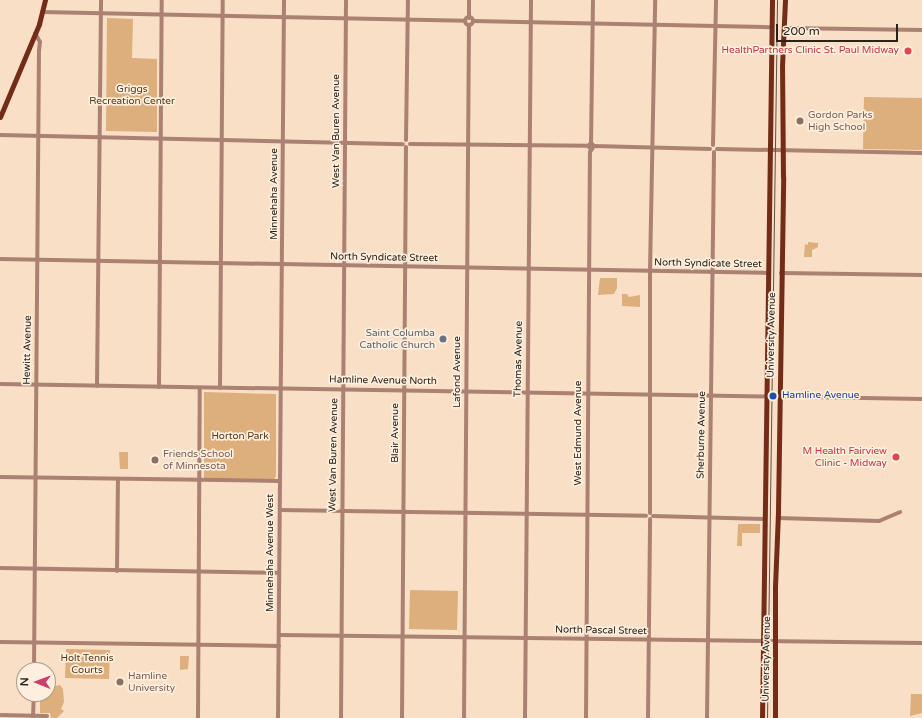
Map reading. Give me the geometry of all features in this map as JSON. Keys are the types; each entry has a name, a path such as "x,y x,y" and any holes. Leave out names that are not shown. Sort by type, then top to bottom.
{"main road":[{"path":"0,117 35,33 45,0"},
{"name":"University Avenue","path":"762,718 772,0"},
{"name":"University Avenue","path":"775,718 775,587 778,518 782,273 782,66 785,28 785,0"}],"street":[{"path":"97,386 101,0"},
{"path":"159,387 162,0"},
{"path":"220,388 223,0"},
{"name":"Minnehaha Avenue","path":"281,388 284,0"},
{"name":"West Van Buren Avenue","path":"341,718 346,0"},
{"name":"Blair Avenue","path":"402,718 408,0"},
{"path":"469,0 469,18"},
{"name":"Thomas Avenue","path":"525,718 526,392 531,0"},
{"name":"West Edmund Avenue","path":"586,718 589,270 593,0"},
{"path":"648,718 650,271 655,0"},
{"name":"Sherburne Avenue","path":"707,718 716,0"},
{"path":"42,12 162,16 465,21 469,18"},
{"path":"469,18 473,21 771,27"},
{"path":"465,21 469,25 473,21"},
{"name":"Lafond Avenue","path":"464,718 465,390 469,25"},
{"path":"785,28 922,30"},
{"name":"Hewitt Avenue","path":"34,662 34,478 40,42 35,33"},
{"path":"0,135 922,153"},
{"name":"North Syndicate Street","path":"0,259 768,273"},
{"path":"782,273 922,275"},
{"name":"Hamline Avenue North","path":"0,384 200,388 343,388 650,393 780,397"},
{"path":"198,718 200,388"},
{"name":"Minnehaha Avenue West","path":"278,718 281,388"},
{"path":"780,397 922,399"},
{"path":"0,477 279,481"},
{"path":"117,571 118,479"},
{"path":"280,510 765,519"},
{"path":"778,518 878,521 900,512"},
{"path":"0,568 279,573"},
{"name":"North Pascal Street","path":"279,634 922,643"},
{"path":"0,642 279,646"},
{"path":"33,717 34,702"},
{"path":"0,715 33,717 48,716"}],"green space":[{"name":"Griggs Recreation Center","path":"107,18 133,19 132,58 157,59 157,132 106,131"},
{"path":"864,97 922,98 922,150 863,149"},
{"path":"808,242 818,243 818,247 812,250 812,257 804,257 805,244 808,245"},
{"path":"600,278 617,278 617,288 614,294 598,295"},
{"path":"622,294 627,294 629,297 640,295 640,307 622,306"},
{"name":"Horton Park","path":"204,392 276,394 276,476 274,479 204,478"},
{"path":"119,452 128,452 128,469 120,469"},
{"path":"738,524 760,524 760,533 742,533 742,546 737,546"},
{"path":"410,590 458,591 457,630 409,629"},
{"name":"Holt Tennis Courts","path":"66,649 110,650 109,679 65,678"},
{"path":"180,656 189,656 188,669 180,670"},
{"path":"60,685 63,689 64,702 61,709 64,711 57,718 51,718 50,713 40,713 40,702 56,702 56,686"},
{"path":"911,694 922,694 922,713 910,716"}],"tram line":[{"path":"767,718 777,0"}],"place":[{"name":"HealthPartners Clinic St. Paul Midway","path":"908,51"},
{"name":"Gordon Parks High School","path":"800,121"},
{"name":"Saint Columba Catholic Church","path":"443,339"},
{"name":"Hamline Avenue","path":"773,396"},
{"name":"M Health Fairview Clinic - Midway","path":"896,457"},
{"name":"Friends School of Minnesota","path":"155,460"},
{"name":"Hamline University","path":"120,682"}]}
